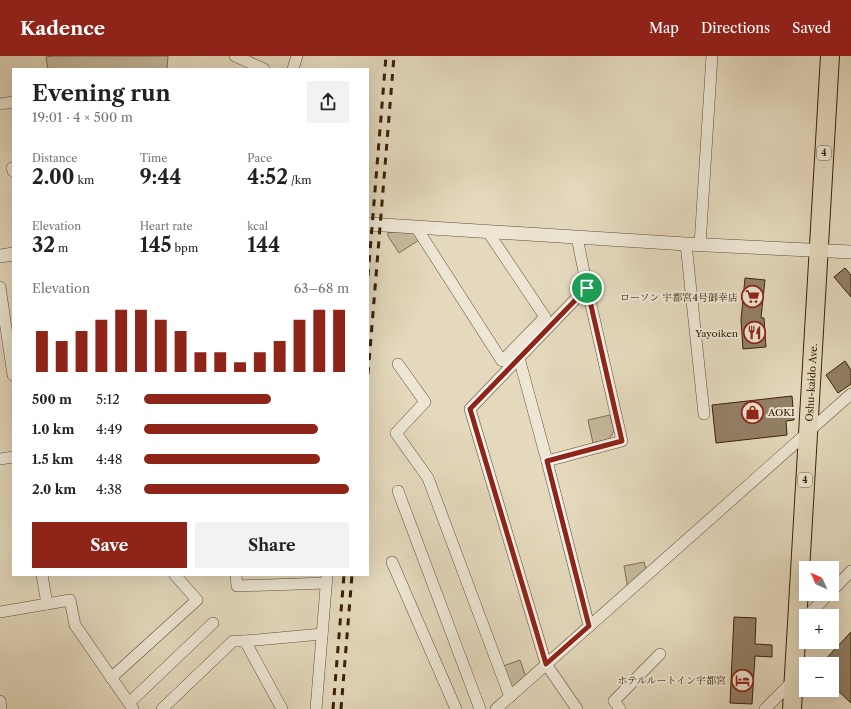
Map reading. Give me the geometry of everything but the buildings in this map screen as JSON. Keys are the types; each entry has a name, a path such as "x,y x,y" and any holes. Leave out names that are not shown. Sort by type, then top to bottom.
{"highway":[{"name":"Oshu-kaido Ave.","path":"803,609 808,432 830,56"},
{"name":"Oshu-kaido Ave.","path":"792,709 794,680 799,646"}],"street":[{"path":"234,56 262,68"},
{"path":"292,68 297,56"},
{"path":"700,245 712,56"},
{"path":"0,104 12,102"},
{"path":"369,224 700,245 851,252"},
{"path":"416,227 502,361 546,317 488,232"},
{"path":"547,461 622,441 587,288 577,237"},
{"path":"686,244 704,414"},
{"path":"0,256 12,254"},
{"path":"0,287 8,356 12,371"},
{"path":"577,709 546,664 470,409 587,288"},
{"path":"519,358 589,626"},
{"path":"398,364 425,402 396,432 428,478 510,697"},
{"path":"496,709 851,394"},
{"path":"0,459 12,457"},
{"path":"398,491 480,709"},
{"path":"392,562 456,709"},
{"path":"839,584 851,571"},
{"path":"42,576 47,604"},
{"path":"112,678 197,600 176,576"},
{"path":"236,576 237,586 327,579 316,709"},
{"path":"0,612 70,600 74,625 131,706 213,623"},
{"path":"813,609 822,601"},
{"path":"162,709 233,641 322,634"},
{"path":"245,641 282,709"},
{"path":"620,709 614,701 660,654"},
{"path":"765,709 794,680"},
{"path":"0,701 1,709"}],"shaded area":[{"path":"168,56 167,68 48,68 46,57"},
{"path":"388,232 414,233 419,240 399,253 388,236"},
{"path":"610,415 614,431 609,439 593,443 588,420"},
{"path":"644,562 647,572 628,589 624,566"},
{"path":"520,660 527,680 516,689 511,688 503,666"}],"railway":[{"path":"369,264 386,56"},
{"path":"369,362 394,56"},
{"path":"333,709 344,576"},
{"path":"341,709 352,576"}],"place":[{"name":"ローソン 宇都宮4号御幸店","path":"753,297"},
{"name":"Yayoiken","path":"754,333"},
{"name":"AOKI","path":"753,412"},
{"name":"ホテルルートイン宇都宮","path":"742,680"}],"route":[{"path":"587,288 622,441 547,461 589,626 546,664 470,409 587,288"}]}
